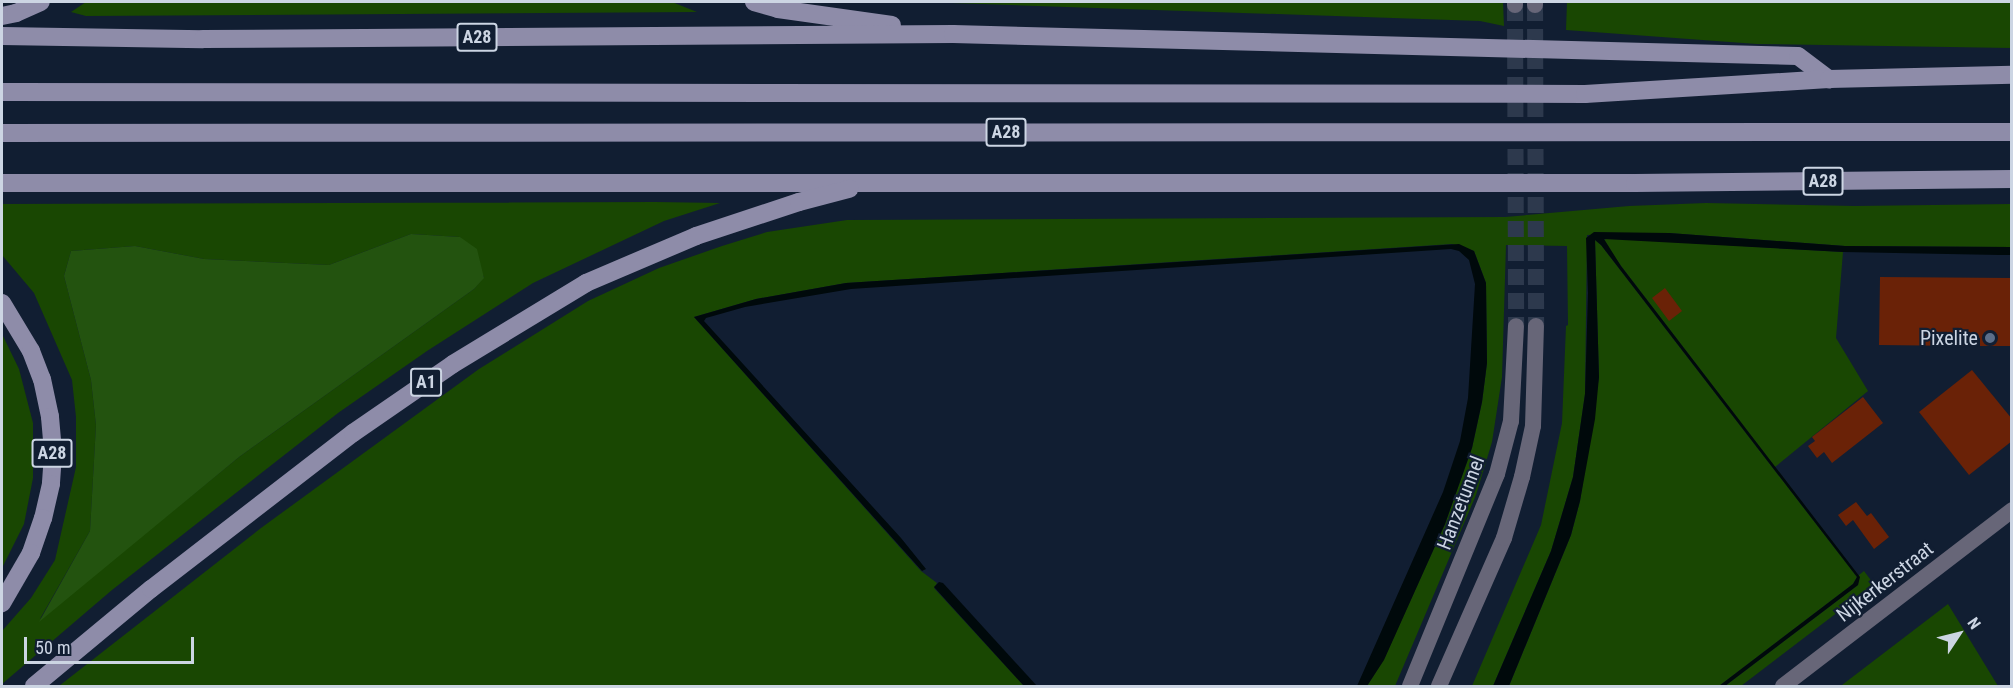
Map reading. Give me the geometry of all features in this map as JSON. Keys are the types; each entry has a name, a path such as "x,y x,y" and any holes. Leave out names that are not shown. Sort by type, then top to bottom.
{"highway":[{"path":"2,16 16,13 41,2"},
{"name":"A28","path":"754,2 778,9 953,34"},
{"name":"A28","path":"2,36 215,39 953,34 1798,56 1829,79"},
{"name":"A28","path":"2,92 1585,94 1829,79 2012,75"},
{"name":"A28","path":"2,133 2012,132"},
{"name":"A28","path":"2,183 1635,183 2012,179"},
{"name":"A1","path":"34,687 151,589 353,433 453,364 577,289 696,236 799,202 877,182"},
{"name":"A28","path":"2,303 31,351 42,379 50,417 52,454 51,484 43,518 31,553 2,603"}],"main road":[{"name":"Hanzetunnel","path":"1410,687 1497,474 1511,421 1516,326"},
{"path":"1439,687 1504,538 1522,477 1533,426 1536,326"},
{"name":"Nijkerkerstraat","path":"1783,687 2012,510"}],"green space":[{"path":"86,2 672,2 697,12 86,16 71,12"},
{"path":"922,2 1503,2 1504,26 1480,21"},
{"path":"1567,2 2011,2 2011,48 1757,44 1566,30"},
{"path":"720,203 664,221 533,283 427,351 338,413 112,590 2,684 2,631 31,598 55,560 76,467 76,417 72,380 34,293 2,255 2,204","holes":["411,234 460,237 484,277 474,289 239,457 40,619 90,531 96,425 91,380 64,276 71,251 135,246 204,259 329,265"]},
{"path":"1706,203 1855,206 2011,204 2011,247 1845,246 1669,233 1587,235 1585,394 1573,477 1551,551 1493,686 1472,686 1541,525 1562,423 1566,326 1568,325 1567,246 1506,245 1502,377 1492,442 1476,495 1395,686 1367,686 1384,659 1445,524 1472,448 1482,402 1487,363 1486,283 1474,251 1452,244 846,283 756,299 694,317 921,571 937,583 934,588 1024,686 59,686 261,528 479,369 588,301 659,268 767,232 847,220 1505,217 1629,206"},
{"path":"411,234 460,237 477,249 484,278 474,289 239,457 39,622 90,531 96,425 91,380 64,276 71,251 135,246 204,259 329,265"},
{"path":"1607,238 1843,252 1836,338 1868,391 1775,467 1621,266 1603,241"},
{"path":"1595,240 1857,577 1853,584 1719,686 1509,686 1571,535 1580,501 1599,377"},
{"path":"2,334 19,369 33,423 33,478 24,524 2,568"},
{"path":"1864,571 1873,583 1872,586 1741,686 1725,686 1858,585 1859,575"},
{"path":"1948,604 1998,686 1840,686 1842,685"}],"shaded area":[{"path":"1594,232 1669,233 1845,246 2011,247 2011,255 1843,252 1604,239 1621,266 1860,577 1858,585 1725,686 1719,686 1853,584 1857,577 1595,240 1599,377 1595,419 1580,501 1571,535 1509,686 1493,686 1551,551 1573,477 1585,394 1588,293 1586,238"},
{"path":"1459,244 1474,251 1486,283 1487,363 1482,402 1472,448 1445,524 1384,660 1367,686 1357,686 1443,492 1460,441 1468,398 1475,284 1469,260 1459,251 1451,249 851,289 745,307 706,318 704,321 901,538 926,569 922,571 694,317 756,299 846,283"},
{"path":"939,582 943,583 1037,686 1024,686 934,587"}],"building":[{"path":"1880,277 2012,278 2012,346 1980,346 1980,338 1965,337 1964,346 1879,345"},
{"path":"1665,288 1682,311 1669,321 1652,298"},
{"path":"1972,370 2012,419 2012,441 1969,475 1919,412"},
{"path":"1863,397 1883,423 1832,463 1824,452 1817,458 1808,446 1815,441 1812,437"},
{"path":"1856,502 1867,516 1871,513 1889,537 1874,549 1853,520 1846,526 1838,515"}],"tunnel":[{"path":"1515,5 1516,326"},
{"path":"1535,5 1536,326"}],"place":[{"name":"Pixelite","path":"1990,338"}]}
